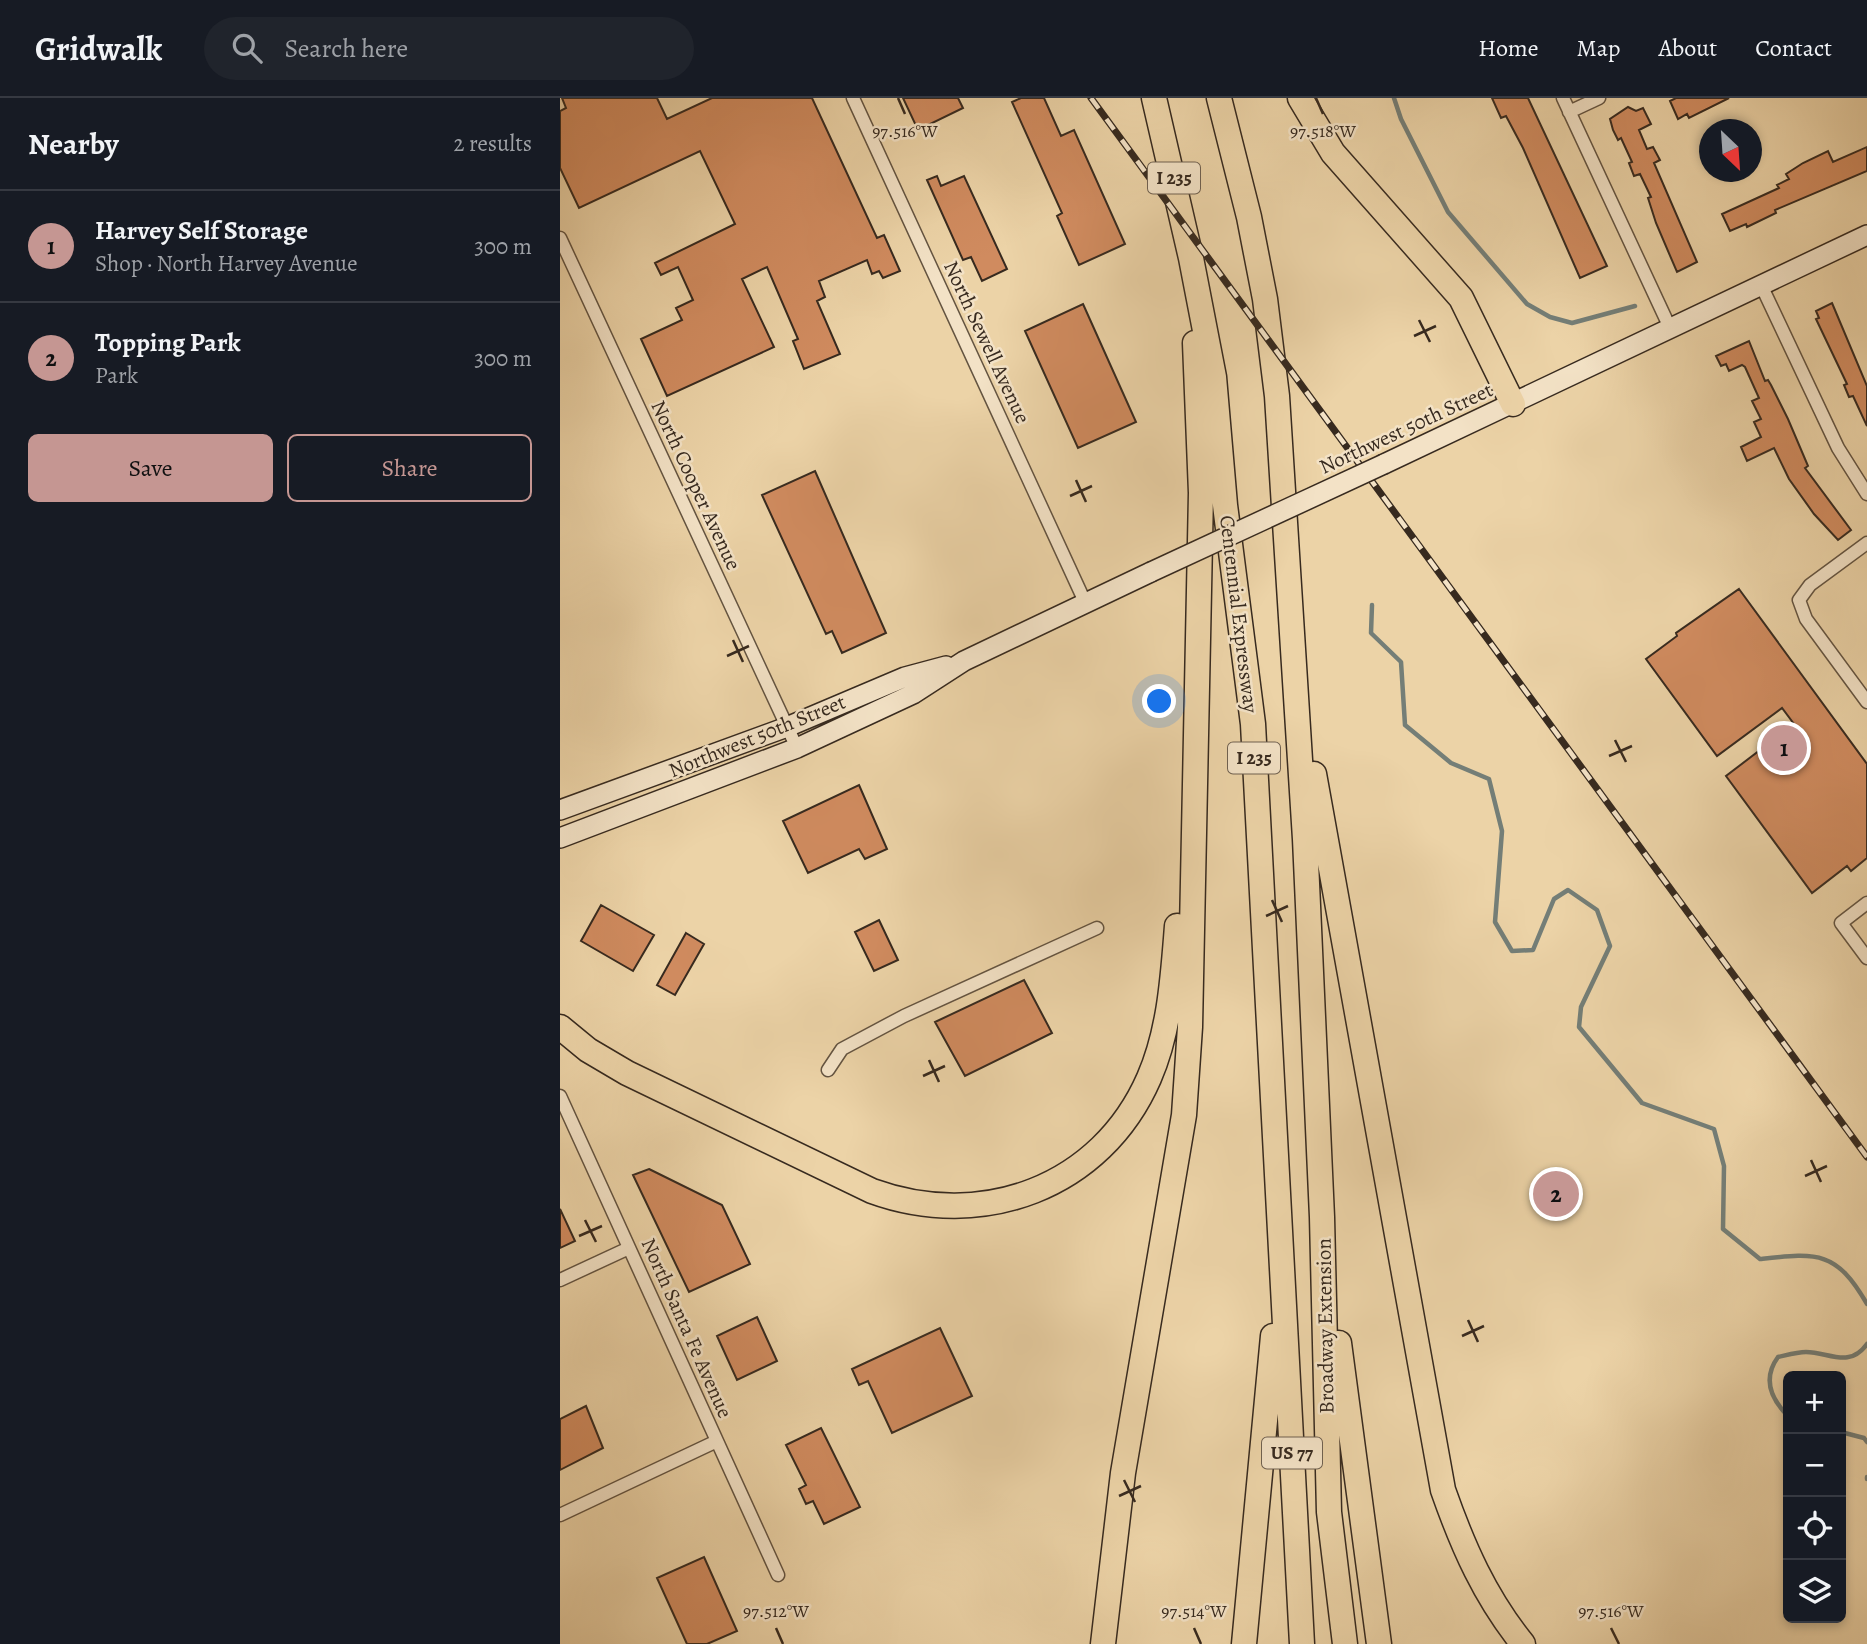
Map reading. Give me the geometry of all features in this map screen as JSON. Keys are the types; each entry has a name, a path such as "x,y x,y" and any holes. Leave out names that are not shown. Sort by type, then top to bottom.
{"highway":[{"name":"Centennial Expressway","path":"1154,98 1191,258 1214,377 1225,505 1253,724 1281,1263"},
{"name":"I 235","path":"1219,98 1249,217 1265,299 1277,396 1295,669 1322,1217"},
{"path":"1300,98 1333,153 1461,298 1513,404"},
{"path":"1103,1644 1123,1473 1184,1115 1190,1027 1201,493 1191,258"},
{"path":"1295,669 1443,1490 1483,1587 1523,1644"},
{"path":"560,1027 588,1050 627,1073 855,1184 888,1197 926,1206 959,1207 1009,1199 1045,1186 1082,1164 1114,1135 1137,1102 1157,1057 1171,994 1196,730"},
{"path":"1322,1217 1379,1644"},
{"name":"Broadway Extension","path":"1322,1217 1329,1512 1345,1644"},
{"path":"1244,1644 1281,1263"},
{"name":"Broadway Extension","path":"1281,1263 1302,1644"}],"main road":[{"name":"Northwest 50th Street","path":"560,838 797,748 913,694 964,661 1084,602 1488,416 1867,236"},
{"name":"Northwest 50th Street","path":"560,810 787,727 905,677 964,661"}],"street":[{"name":"North Sewell Avenue","path":"853,98 1084,602"},
{"path":"1563,98 1671,330"},
{"path":"1569,112 1599,98"},
{"name":"North Cooper Avenue","path":"560,237 797,748"},
{"path":"1762,287 1838,448 1862,474 1867,494"},
{"path":"1867,543 1810,585 1799,600 1800,610 1867,702"},
{"path":"1867,903 1840,923 1867,958"},
{"path":"828,1070 842,1049 904,1016 1097,928"},
{"name":"North Santa Fe Avenue","path":"560,1096 778,1575"},
{"path":"560,1280 629,1248"},
{"path":"560,1515 717,1441"}],"building":[{"path":"562,98 657,98 667,119 712,98 812,98 877,238 884,235 900,271 883,278 879,271 872,274 867,260 819,281 825,297 817,301 840,354 804,369 793,341 798,339 767,267 742,279 774,347 667,396 641,339 682,320 676,308 693,300 678,267 661,275 655,263 735,224 700,151 579,208 560,168 560,111 566,108"},
{"path":"903,98 958,98 963,108 918,130"},
{"path":"1021,98 1044,98 1061,136 1074,130 1125,244 1079,265 1057,216 1062,213 1012,102"},
{"path":"1492,98 1528,98 1607,266 1580,278 1523,148 1506,116 1501,118"},
{"path":"1676,98 1729,98 1689,118 1687,114 1678,119 1670,101"},
{"path":"1628,107 1636,111 1643,108 1651,124 1639,130 1647,149 1653,147 1660,160 1654,163 1697,262 1677,272 1656,223 1648,198 1651,197 1640,174 1634,176 1629,163 1632,162 1621,138 1618,140 1613,130 1610,119"},
{"path":"1867,147 1867,171 1775,210 1776,213 1747,227 1746,224 1730,231 1722,214 1779,188 1777,185 1789,179 1786,174 1803,163 1828,151 1833,162"},
{"path":"937,176 941,186 964,176 1007,269 982,281 971,257 963,260 927,180"},
{"path":"1832,303 1867,386 1867,426 1853,396 1849,397 1844,385 1847,384 1816,319 1819,318 1816,311"},
{"path":"1083,304 1136,422 1078,448 1025,331"},
{"path":"1749,341 1765,381 1768,380 1788,419 1808,466 1805,468 1851,530 1838,540 1814,514 1789,479 1774,448 1747,461 1741,447 1761,437 1754,422 1761,419 1752,401 1759,398 1745,367 1742,365 1729,371 1726,364 1721,366 1716,356"},
{"path":"815,471 886,633 842,653 832,631 826,634 762,495"},
{"path":"1739,589 1867,764 1867,858 1851,871 1847,866 1812,893 1726,776 1794,724 1782,708 1717,756 1646,659 1677,636 1676,633"},
{"path":"859,785 887,849 865,859 859,849 808,873 783,821"},
{"path":"601,905 654,935 633,971 581,941"},
{"path":"879,920 898,960 874,971 855,932"},
{"path":"686,933 704,944 675,995 657,985"},
{"path":"1024,980 1052,1033 965,1076 935,1022"},
{"path":"649,1169 722,1205 750,1264 689,1292 633,1175"},
{"path":"560,1209 575,1241 560,1248"},
{"path":"757,1317 777,1361 737,1380 717,1336"},
{"path":"940,1328 972,1396 892,1433 868,1381 859,1385 852,1369"},
{"path":"586,1406 603,1448 560,1470 560,1419"},
{"path":"821,1428 860,1507 824,1524 813,1501 806,1504 799,1489 806,1485 786,1445"},
{"path":"704,1557 737,1631 707,1644 687,1644 657,1578"}],"waterway":[{"path":"1394,98 1401,119 1448,212 1527,304 1550,317 1572,323 1635,306"},
{"path":"1372,605 1371,633 1401,662 1405,725 1451,763 1489,779 1502,831 1495,922 1512,951 1533,950 1554,899 1568,890 1597,910 1610,946 1581,1007 1579,1027 1642,1103 1714,1129 1724,1166 1723,1229 1760,1259 1811,1256 1835,1264 1856,1286 1867,1304"},
{"path":"1783,1410 1773,1396 1770,1381 1770,1373 1778,1357 1806,1352 1846,1358 1860,1352 1867,1344"},
{"path":"1846,1433 1864,1438 1867,1442"}],"railway":[{"path":"1091,98 1867,1157"}],"place":[{"name":"Harvey Self Storage","path":"1784,748"},
{"name":"Topping Park","path":"1556,1194"}]}
